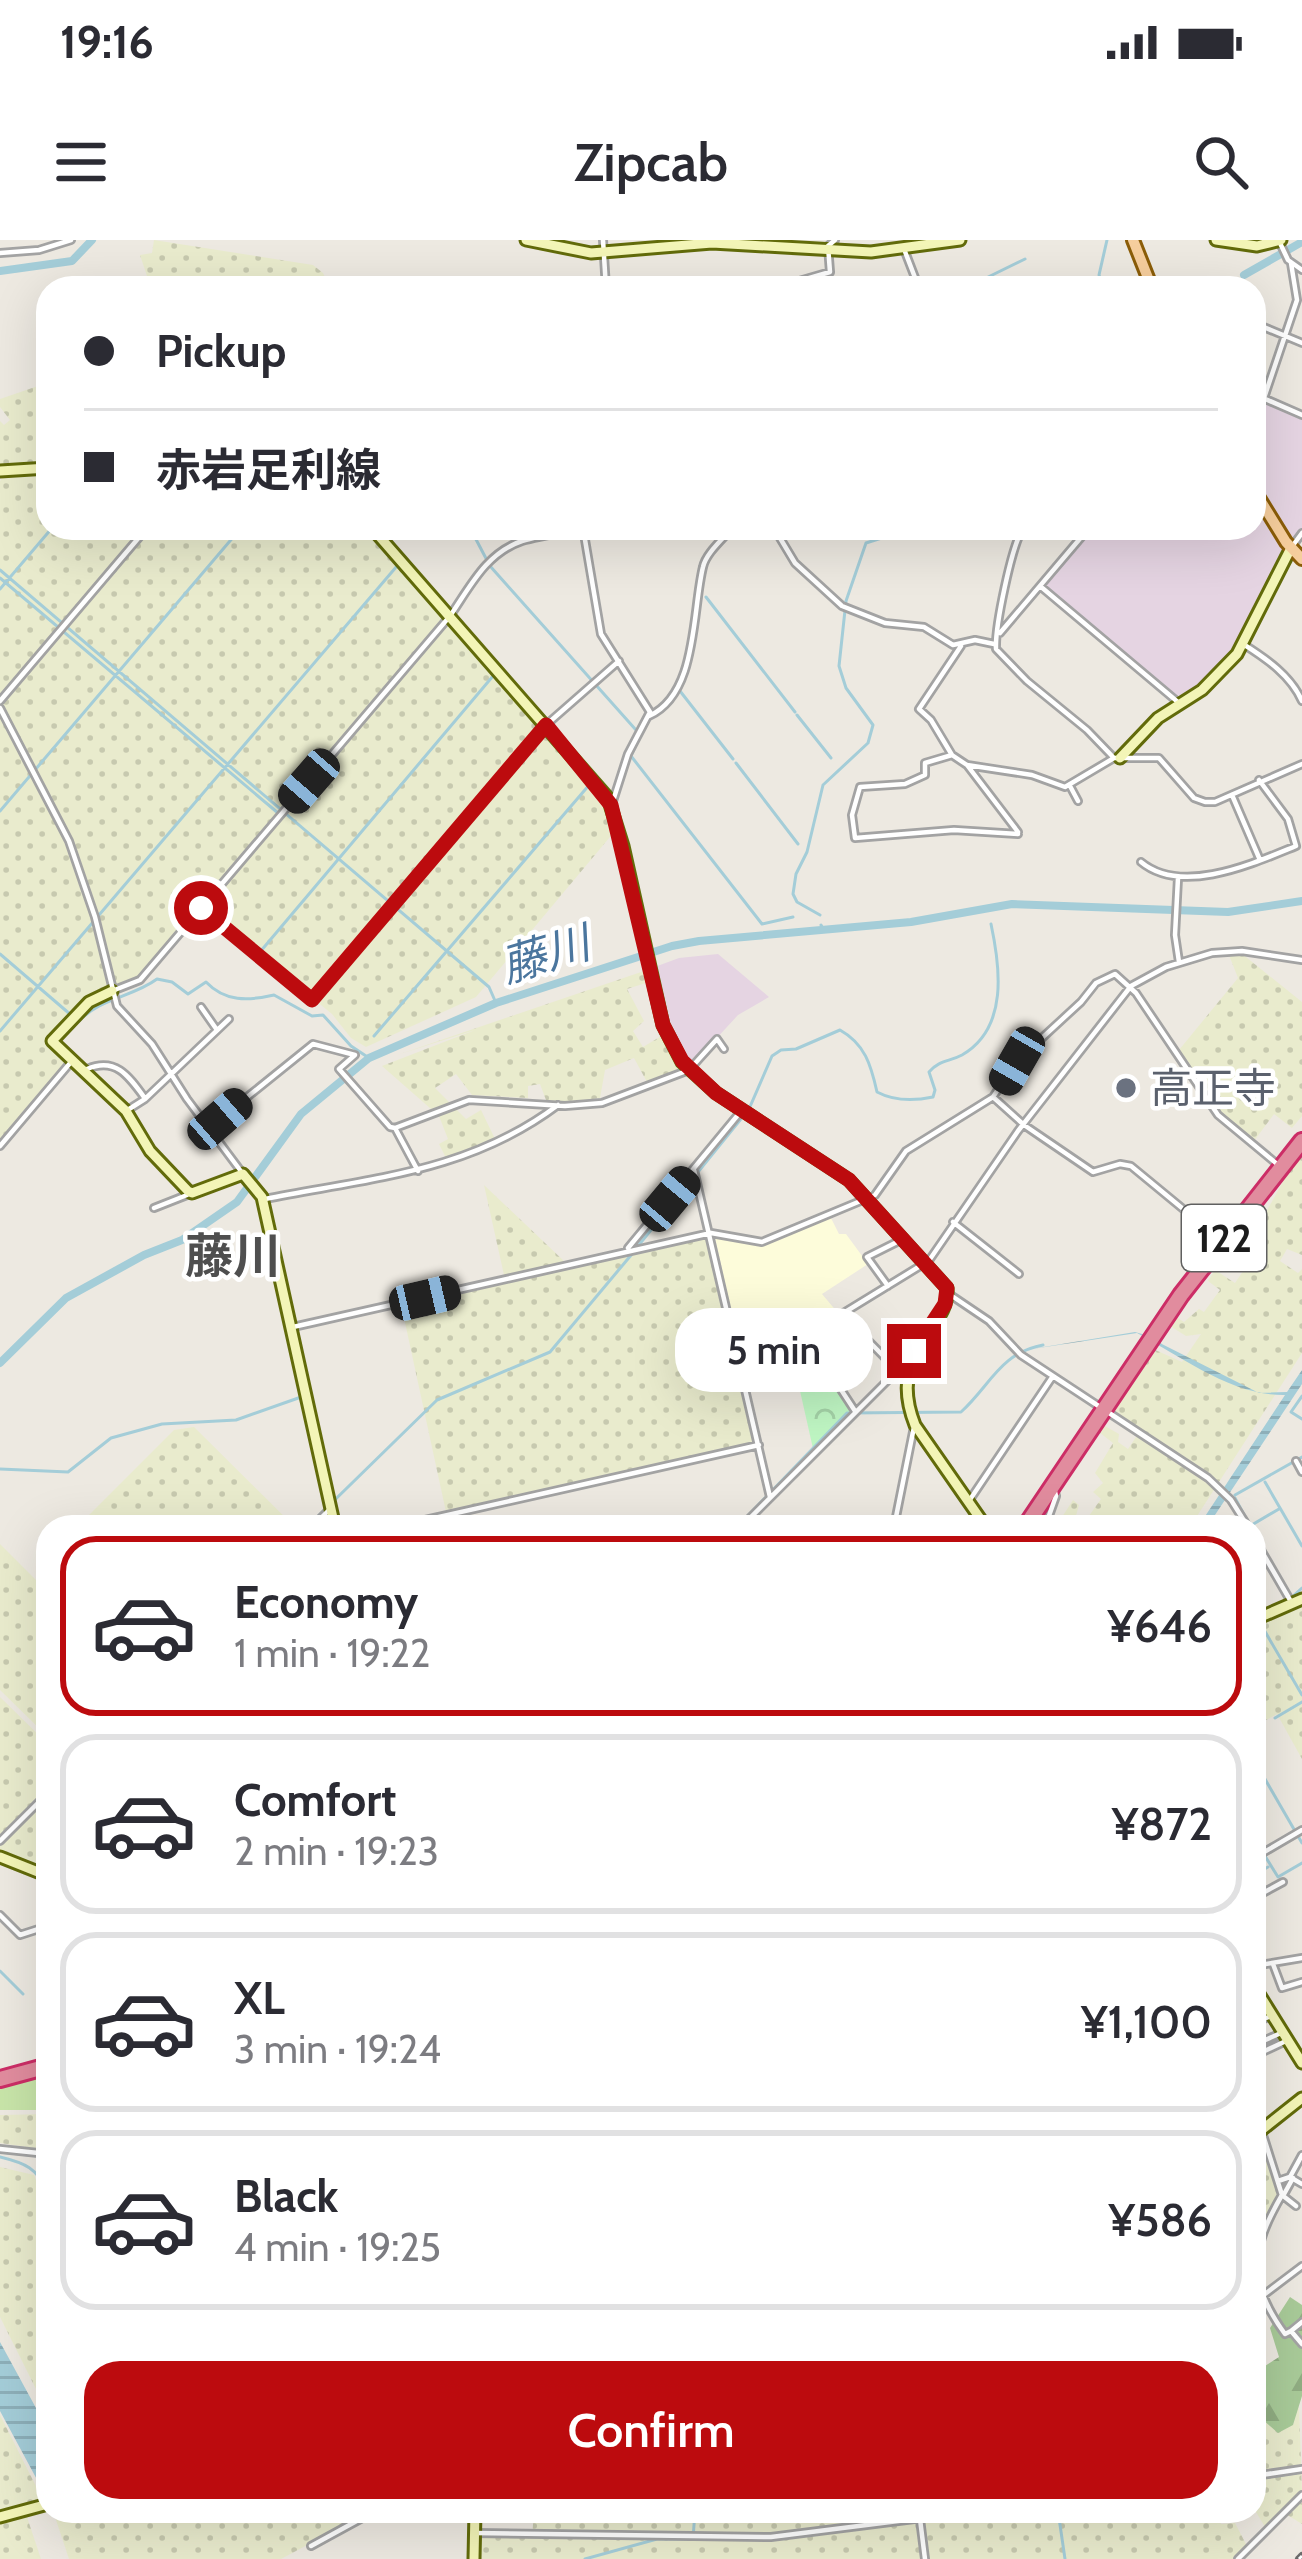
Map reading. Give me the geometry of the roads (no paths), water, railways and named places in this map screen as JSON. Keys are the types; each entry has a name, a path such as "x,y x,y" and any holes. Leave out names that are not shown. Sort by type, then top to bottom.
{"highway":[{"name":"122","path":"1033,1515 1222,1240 1302,1141"},
{"path":"0,2079 36,2069"}],"main road":[{"path":"526,240 607,253 711,242 829,252 960,240"},
{"path":"1133,240 1147,276"},
{"path":"1216,240 1250,246 1280,242"},
{"path":"0,471 36,469"},
{"path":"1266,509 1302,559"},
{"path":"383,540 611,805 663,1025 689,1070 849,1180 949,1294 914,1351 909,1406 916,1425 977,1515"},
{"path":"1117,758 1158,718 1207,686 1243,644 1291,548"},
{"path":"112,991 89,1002 52,1042 126,1111 150,1151 192,1193 243,1174 260,1199 332,1515"},
{"path":"1266,1614 1297,1600"},
{"path":"0,1858 36,1872"},
{"path":"1266,2007 1302,2063"},
{"path":"1266,2123 1302,2098"},
{"path":"0,2517 36,2507"},
{"path":"474,2559 475,2523"}],"street":[{"path":"0,253 39,250 71,240"},
{"path":"603,240 606,276"},
{"path":"816,276 830,272 829,245 835,240"},
{"path":"1266,393 1297,300 1280,242"},
{"path":"900,246 917,276"},
{"path":"1289,261 1302,270"},
{"path":"1266,328 1302,343"},
{"path":"1266,399 1302,415"},
{"path":"1291,548 1302,533"},
{"path":"137,540 0,705 69,841 120,1011 152,1044 243,1174"},
{"path":"112,991 140,980 450,616 492,556 532,540"},
{"path":"585,540 599,628 646,700 650,716"},
{"path":"611,805 628,754 650,716 674,695 693,646 694,603 704,562 722,540"},
{"path":"782,540 798,567 845,607 885,623 924,627 961,646"},
{"path":"1000,633 1010,556 1017,540"},
{"path":"994,644 1079,540"},
{"path":"1040,586 1179,704"},
{"path":"952,755 925,763 925,775 905,784 860,787 852,815 855,838 955,830 1018,834 968,765 952,755 919,706 961,646 975,640 994,644 1015,670 1117,758"},
{"path":"1243,644 1299,687 1302,701"},
{"path":"201,908 312,1000 546,725 619,661"},
{"path":"968,765 1070,786 1117,758 1159,758 1193,799 1215,802 1302,764"},
{"path":"1141,862 1152,872 1178,876 1223,871 1296,846 1288,819 1259,780"},
{"path":"1070,786 1078,801"},
{"path":"1232,795 1260,860"},
{"path":"1288,819 1297,819"},
{"path":"1178,876 1179,962"},
{"path":"737,1345 806,1336 925,1264 1131,986 1179,962 1233,951 1302,960"},
{"path":"290,1328 711,1233 762,1242 868,1199 875,1196 906,1151 993,1096 1017,1061 1096,983 1119,974 1218,1115 1281,1167"},
{"path":"201,1007 217,1030"},
{"path":"126,1111 172,1075 229,1019"},
{"path":"210,1127 313,1044 355,1055 339,1069 395,1128 470,1100 558,1105 602,1102 689,1070 717,1040 724,1048"},
{"path":"0,1146 71,1062"},
{"path":"82,1072 102,1063 114,1066 126,1073 145,1099"},
{"path":"993,1096 1024,1125 1093,1172 1130,1166 1222,1240"},
{"path":"260,1199 418,1172 489,1148 558,1105"},
{"path":"625,1251 745,1112"},
{"path":"395,1128 418,1172"},
{"path":"694,1170 770,1497"},
{"path":"154,1208 192,1193"},
{"path":"953,1222 1019,1274"},
{"path":"888,1286 866,1257 903,1239"},
{"path":"949,1294 989,1321 1015,1350 1219,1487 1240,1515"},
{"path":"842,1314 908,1382"},
{"path":"806,1336 855,1411"},
{"path":"753,1515 897,1371"},
{"path":"968,1502 1053,1376"},
{"path":"895,1515 910,1434 916,1425"},
{"path":"447,1515 759,1444"},
{"path":"1296,1461 1302,1472"},
{"path":"1050,1515 1057,1492 1052,1486"},
{"path":"324,1515 331,1508"},
{"path":"1266,1555 1297,1600"},
{"path":"0,1841 36,1805"},
{"path":"1266,1851 1302,1830"},
{"path":"1266,1891 1283,1882"},
{"path":"0,1915 20,1935 36,1930"},
{"path":"1266,1965 1302,1958"},
{"path":"1274,1964 1282,1988 1302,1982"},
{"path":"1266,2018 1271,2016"},
{"path":"1266,2042 1284,2037"},
{"path":"1266,2048 1284,2037"},
{"path":"0,2149 36,2153"},
{"path":"1266,2154 1282,2195 1295,2206"},
{"path":"1266,2230 1302,2155"},
{"path":"1277,2181 1291,2177 1302,2184"},
{"path":"1266,2293 1302,2266"},
{"path":"1266,2304 1286,2334 1302,2322"},
{"path":"1292,2331 1302,2344"},
{"path":"1266,2474 1302,2469"},
{"path":"1238,2559 1302,2495"},
{"path":"310,2546 353,2523"},
{"path":"475,2533 771,2537 865,2523"},
{"path":"920,2523 925,2559"}],"water":[{"path":"1135,1332 1256,1391 1208,1373 1137,1333 1019,1351"},
{"path":"1302,1370 1302,1384 1215,1515 1206,1515 1285,1395 1262,1393 1287,1392"},
{"path":"0,2342 36,2408 36,2478 0,2411"}],"waterway":[{"path":"0,271 72,261 92,240"},
{"path":"1099,276 1107,240"},
{"path":"1244,275 1302,242"},
{"path":"990,276 1025,259"},
{"path":"0,589 42,540"},
{"path":"0,811 231,540"},
{"path":"476,540 490,566 636,730"},
{"path":"820,915 797,902 793,894 823,785 868,743 873,725 846,688 839,666 846,601 866,543 875,540"},
{"path":"0,1031 397,566"},
{"path":"0,570 489,987 496,1003"},
{"path":"0,578 278,813"},
{"path":"706,597 795,712"},
{"path":"260,952 493,676"},
{"path":"680,691 733,759"},
{"path":"797,715 831,758"},
{"path":"640,736 631,756 762,924 793,917"},
{"path":"736,763 798,844"},
{"path":"374,1036 590,784"},
{"name":"藤川","path":"0,1363 66,1298 182,1240 237,1202 301,1114 369,1058 496,1003 699,941 911,922 1012,904 1228,912 1302,901"},
{"path":"638,1246 749,1109 772,1056 781,1050 796,1049 840,1030 866,1056 877,1092 904,1099 933,1097 929,1072 977,1043 994,1013 998,977 991,924"},
{"name":"藤川","path":"821,925 824,930"},
{"path":"0,954 71,1015"},
{"path":"79,1021 97,1007 157,979 172,982 188,994 206,982 229,996 274,995 312,1016 323,1015 369,1058"},
{"path":"319,1515 437,1400 550,1352 632,1254"},
{"path":"749,1515 847,1413 961,1412 1006,1363 1043,1345"},
{"path":"0,1469 68,1472 111,1438 162,1424 236,1420 304,1396"},
{"path":"1302,1396 1291,1412 1302,1419"},
{"path":"320,1440 336,1512"},
{"path":"1235,1495 1302,1457"},
{"path":"1265,1482 1302,1546"},
{"path":"1235,1498 1244,1515"},
{"path":"1266,1517 1279,1509"},
{"path":"1292,1597 1302,1588"},
{"path":"1266,1633 1302,1695"},
{"path":"1275,1718 1302,1702"},
{"path":"1266,1781 1295,1831"},
{"path":"0,1838 36,1801"},
{"path":"1298,1836 1302,1843"},
{"path":"1266,1858 1278,1877 1302,1863"},
{"path":"0,1971 23,1994"},
{"path":"0,2152 36,2156"},
{"path":"0,2157 36,2174"},
{"path":"1266,2477 1302,2472"},
{"path":"585,2559 657,2539 693,2539 694,2523"},
{"path":"1060,2523 1065,2559"}],"railway":[{"path":"1299,2559 1302,2556"}],"place":[{"name":"高正寺","path":"1126,1088"}],"district":[{"name":"藤川","path":"233,1256"}]}
